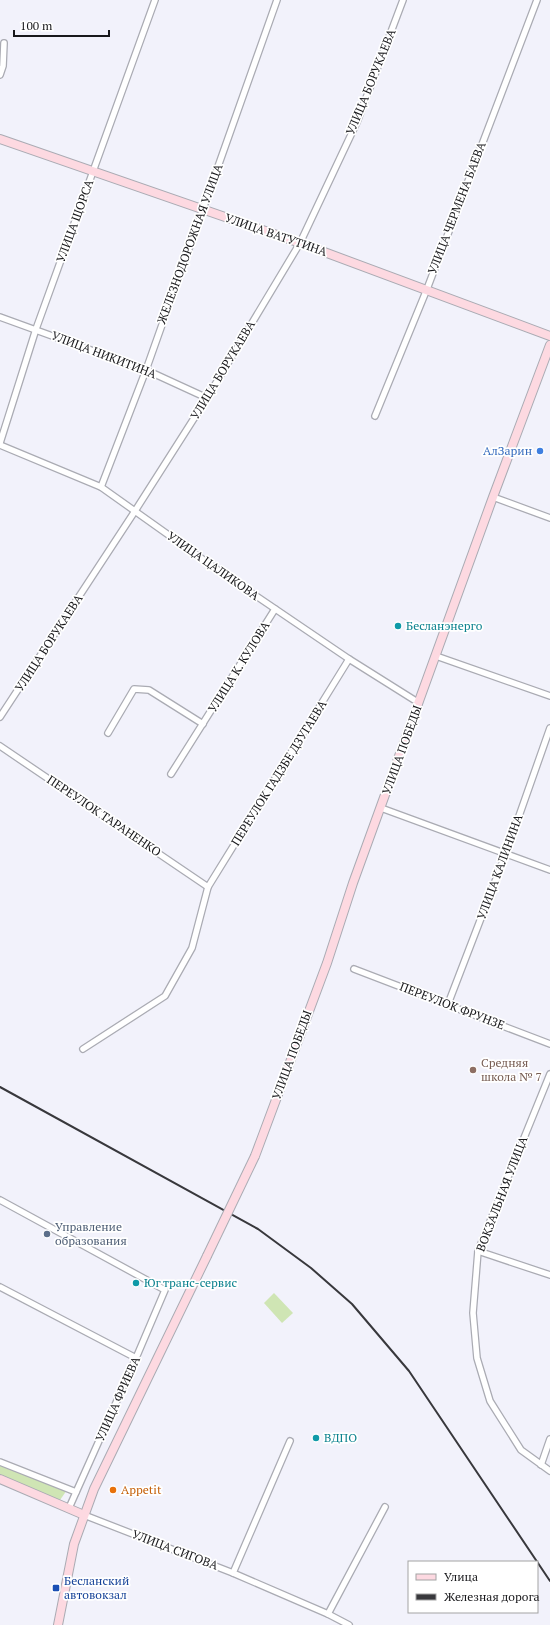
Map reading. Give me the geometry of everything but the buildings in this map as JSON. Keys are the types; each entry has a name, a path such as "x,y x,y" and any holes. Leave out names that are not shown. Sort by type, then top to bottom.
{"main road":[{"name":"УЛИЦА ВАТУТИНА","path":"0,139 300,243 550,336"},
{"name":"УЛИЦА ПОБЕДЫ","path":"58,1625 74,1544 94,1489 255,1156 327,963 353,883 493,497 550,345"},
{"name":"УЛИЦА СИГОВА","path":"0,1479 84,1515"}],"street":[{"name":"УЛИЦА ЩОРСА","path":"0,444 36,329 155,0"},
{"name":"ЖЕЛЕЗНОДОРОЖНАЯ УЛИЦА","path":"101,487 146,370 277,0"},
{"name":"УЛИЦА БОРУКАЕВА","path":"0,717 207,398 300,243 357,122 403,0"},
{"name":"УЛИЦА ЧЕРМЕНА БАЕВА","path":"375,416 427,289 537,0"},
{"path":"0,75 3,66 4,42"},
{"name":"УЛИЦА НИКИТИНА","path":"0,317 146,370 207,398"},
{"name":"УЛИЦА ЦАЛИКОВА","path":"0,444 101,487 275,609 349,659 419,703"},
{"path":"493,497 550,518"},
{"name":"УЛИЦА К. КУЛОВА","path":"171,774 275,609"},
{"path":"436,656 550,696"},
{"name":"ПЕРЕУЛОК ГАДЗБЕ ДЗУГАЕВА","path":"83,1049 165,996 192,948 208,887 349,659"},
{"name":"УЛИЦА К. КУЛОВА","path":"108,734 134,690 149,690 203,724"},
{"name":"УЛИЦА КАЛИНИНА","path":"448,1004 506,853 550,728"},
{"name":"ПЕРЕУЛОК ТАРАНЕНКО","path":"0,746 208,887"},
{"path":"381,808 550,870"},
{"name":"ПЕРЕУЛОК ФРУНЗЕ","path":"354,969 550,1044"},
{"name":"ВОКЗАЛЬНАЯ УЛИЦА","path":"550,1074 478,1251 473,1313 477,1358 490,1401 521,1450 550,1471"},
{"name":"УЛИЦА ФРИЕВА","path":"0,1200 165,1290 69,1508"},
{"path":"478,1251 550,1275"},
{"path":"0,1287 136,1358"},
{"path":"541,1465 550,1439"},
{"path":"233,1573 290,1441"},
{"path":"0,1462 76,1492"},
{"path":"328,1614 385,1507"},
{"name":"УЛИЦА СИГОВА","path":"84,1515 233,1573 328,1614 349,1625"}],"green space":[{"path":"274,1293 293,1313 282,1323 264,1303"},
{"path":"0,1464 67,1490 60,1500 0,1477"}],"railway":[{"path":"0,1087 258,1229 311,1268 352,1304 409,1371 537,1561"},
{"path":"538,1563 550,1581"}],"place":[{"name":"АлЗарин","path":"540,451"},
{"name":"Бесланэнерго","path":"398,626"},
{"name":"Средняя школа № 7","path":"473,1070"},
{"name":"Управление образования","path":"47,1234"},
{"name":"Юг транс-сервис","path":"136,1283"},
{"name":"ВДПО","path":"316,1438"},
{"name":"Appetit","path":"113,1490"},
{"name":"Бесланский автовокзал","path":"56,1588"}]}
